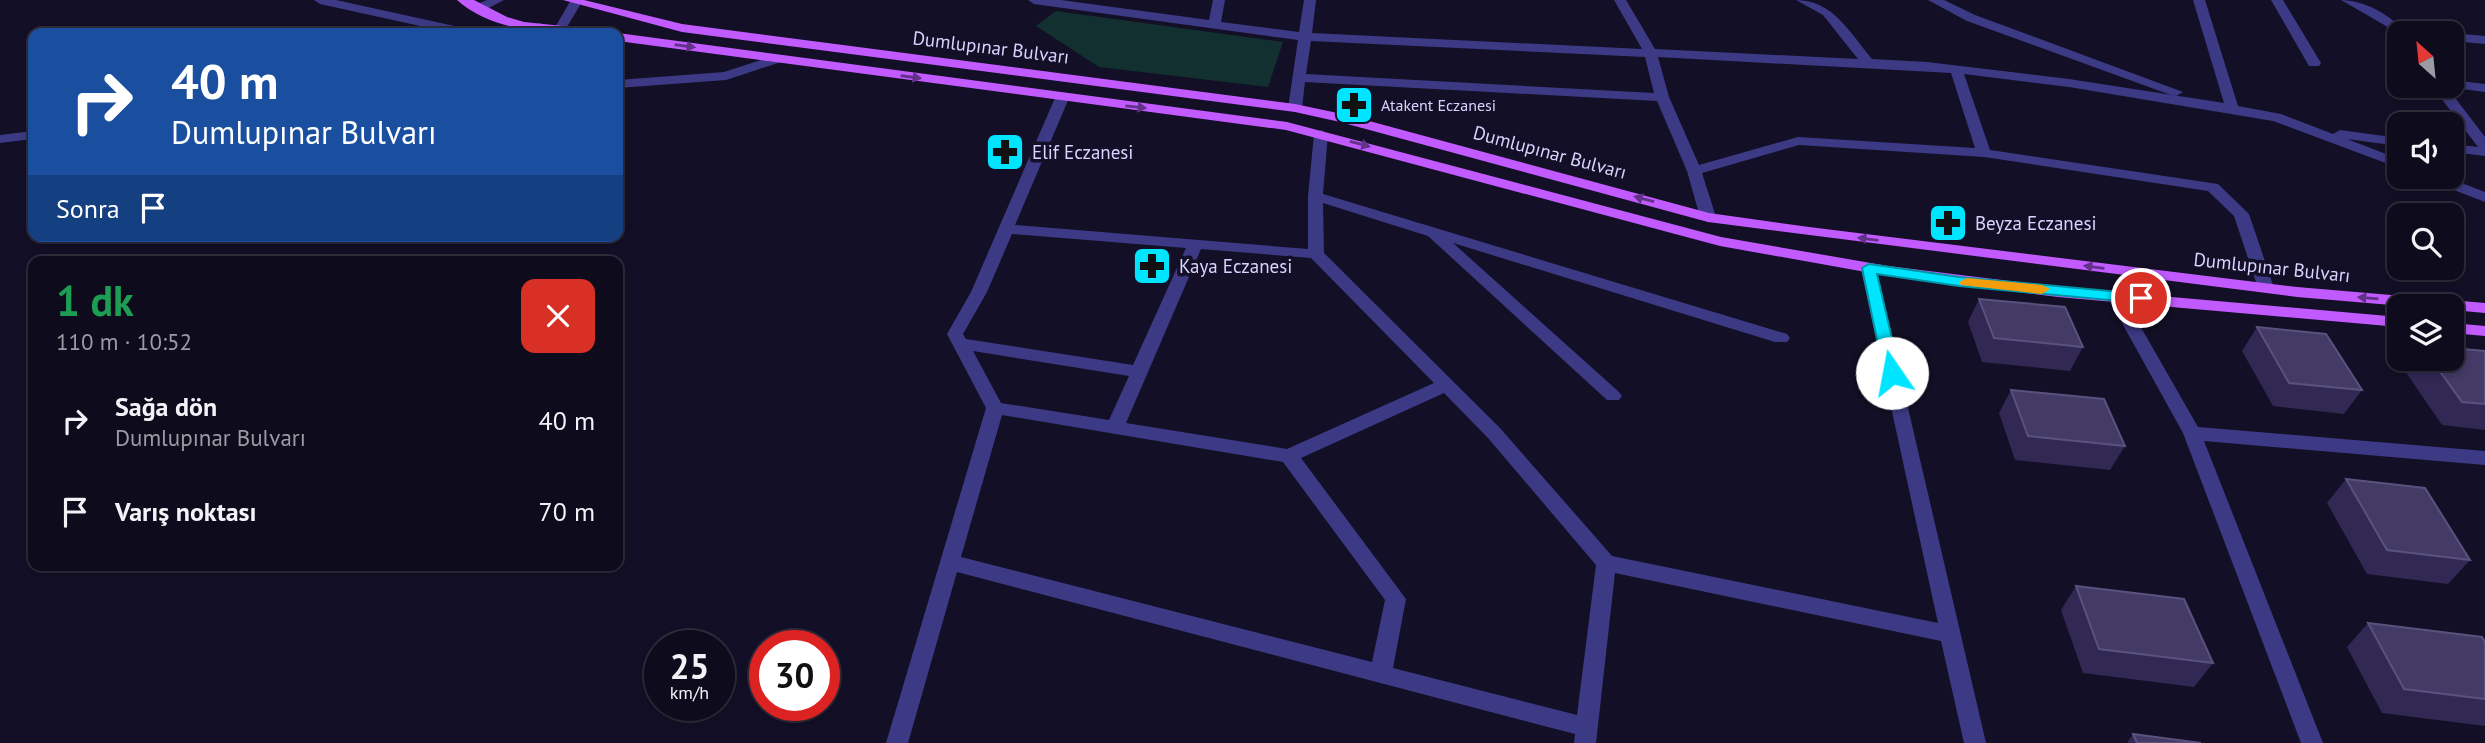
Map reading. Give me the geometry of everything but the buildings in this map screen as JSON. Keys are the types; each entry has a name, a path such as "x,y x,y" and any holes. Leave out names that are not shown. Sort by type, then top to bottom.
{"main road":[{"path":"463,0 481,6 501,19 550,28"},
{"name":"Dumlupınar Bulvarı","path":"574,1 682,28 1295,108 1355,121 1708,217 1809,232 2266,288 2485,308"},
{"name":"Dumlupınar Bulvarı","path":"623,38 1062,98 1252,120 1321,134 1720,241 1790,256 1959,281 2387,322"},
{"path":"2464,329 2485,331"}],"street":[{"path":"320,0 446,28"},
{"path":"481,6 498,0"},
{"path":"1034,0 1306,37 1867,62 1956,69 2069,83 2276,117 2387,159"},
{"path":"1214,24 1219,0"},
{"path":"1295,108 1310,0"},
{"path":"1620,0 1651,54 1662,97 1694,171 1708,217"},
{"path":"1802,0 1827,12 1867,62"},
{"path":"1934,0 1984,22 2148,83 2234,111"},
{"path":"2199,0 2234,111"},
{"path":"2277,0 2314,63"},
{"path":"2347,0 2387,21"},
{"path":"560,28 574,1"},
{"path":"536,28 540,27"},
{"path":"2464,38 2485,40"},
{"path":"623,83 643,84 726,76 776,59"},
{"path":"1956,69 1984,153"},
{"path":"1300,78 1662,97"},
{"path":"2464,85 2485,88"},
{"path":"897,743 995,408 955,334 979,292 1062,98"},
{"path":"2448,98 2485,150"},
{"path":"2312,131 2387,140"},
{"path":"1316,254 1315,196 1321,134"},
{"path":"0,139 28,136"},
{"path":"1694,171 1798,141 1984,153 2213,187 2241,214 2266,288"},
{"path":"2464,149 2485,150"},
{"path":"2464,189 2485,197"},
{"path":"1315,196 1781,338"},
{"path":"1005,229 1316,254 1494,433 1606,563 1950,634"},
{"path":"1431,231 1613,396"},
{"path":"1115,427 1195,245"},
{"path":"1869,268 1975,743"},
{"path":"2115,296 2192,433 2312,743"},
{"path":"959,343 1139,372"},
{"path":"995,408 1289,456 1447,385"},
{"path":"2192,433 2485,458"},
{"path":"1289,456 1396,599 1381,673"},
{"path":"950,562 1381,673 1586,735 1606,563"}],"green space":[{"path":"1056,11 1283,42 1268,87 1099,67 1036,26"}],"slow traffic":[{"path":"1967,282 2042,289"}],"place":[{"name":"Atakent Eczanesi","path":"1354,105"},
{"name":"Elif Eczanesi","path":"1005,152"},
{"name":"Beyza Eczanesi","path":"1948,223"},
{"name":"Kaya Eczanesi","path":"1152,266"}],"route":[{"path":"1892,373 1869,268 1959,281 2141,298"}]}
